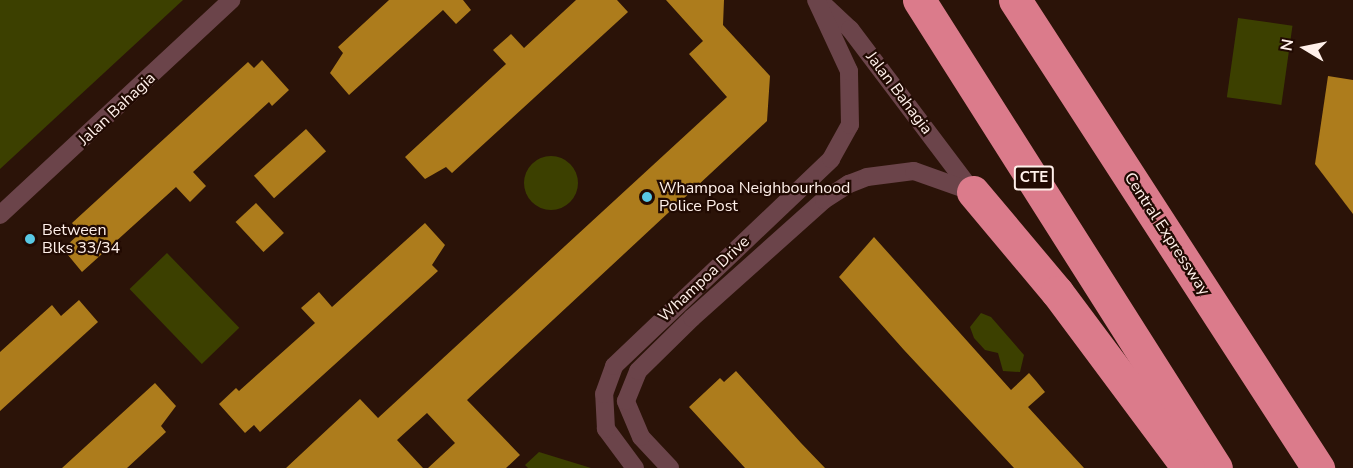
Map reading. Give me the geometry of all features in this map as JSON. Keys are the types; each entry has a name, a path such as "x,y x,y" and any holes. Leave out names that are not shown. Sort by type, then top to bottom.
{"highway":[{"name":"CTE","path":"920,0 1216,468"},
{"name":"Central Expressway","path":"1015,0 1318,467"},
{"path":"973,192 1058,292 1188,468"}],"street":[{"name":"Jalan Bahagia","path":"0,215 231,0"},
{"name":"Jalan Bahagia","path":"817,0 850,29 973,192"},
{"name":"Whampoa Drive","path":"635,468 606,429 604,394 614,366 831,159 850,125 849,71 817,0"},
{"name":"Whampoa Drive","path":"670,468 641,437 626,402 638,371 692,318 824,200 849,184 867,177 914,171 973,192"}],"shaded area":[{"path":"0,0 183,0 0,169"},
{"path":"1238,18 1292,26 1281,105 1227,97"},
{"path":"546,156 556,156 566,160 574,168 578,183 574,198 566,206 556,210 546,210 536,206 528,198 524,188 524,178 528,168 536,160"},
{"path":"167,253 239,328 202,364 130,289"},
{"path":"981,313 991,317 1024,355 1020,372 1003,371 998,353 985,350 974,338 970,327"},
{"path":"539,452 591,468 528,468 525,465"}],"building":[{"path":"389,0 463,0 471,10 456,24 443,10 349,95 330,73 343,53 338,47"},
{"path":"576,0 617,0 628,12 452,173 446,167 425,179 405,157 506,64 493,50 511,34 524,48"},
{"path":"666,0 724,0 723,25 770,76 767,121 467,400 520,455 506,468 428,468 455,443 427,413 397,440 423,468 286,468 360,399 378,418 727,97 689,54 703,41"},
{"path":"262,60 289,90 272,106 269,102 193,172 206,186 190,202 176,187 82,272 63,249 80,233 72,223 248,62 254,68"},
{"path":"1328,76 1353,80 1353,214 1315,164"},
{"path":"306,129 326,151 274,198 254,176"},
{"path":"256,203 284,233 263,252 236,222"},
{"path":"425,223 445,245 432,265 438,271 260,432 254,425 245,433 219,404 236,388 239,391 315,323 301,308 319,292 332,307"},
{"path":"874,237 1011,390 1029,373 1045,392 1028,407 1084,468 1014,468 904,350 839,277"},
{"path":"79,300 98,322 0,411 0,352 52,305 61,316"},
{"path":"736,371 825,468 745,468 689,407 720,378 724,382"},
{"path":"155,383 176,406 161,426 166,432 127,468 62,468"}],"place":[{"name":"Whampoa Neighbourhood Police Post","path":"647,197"},
{"name":"Between Blks 33/34","path":"30,239"}]}
